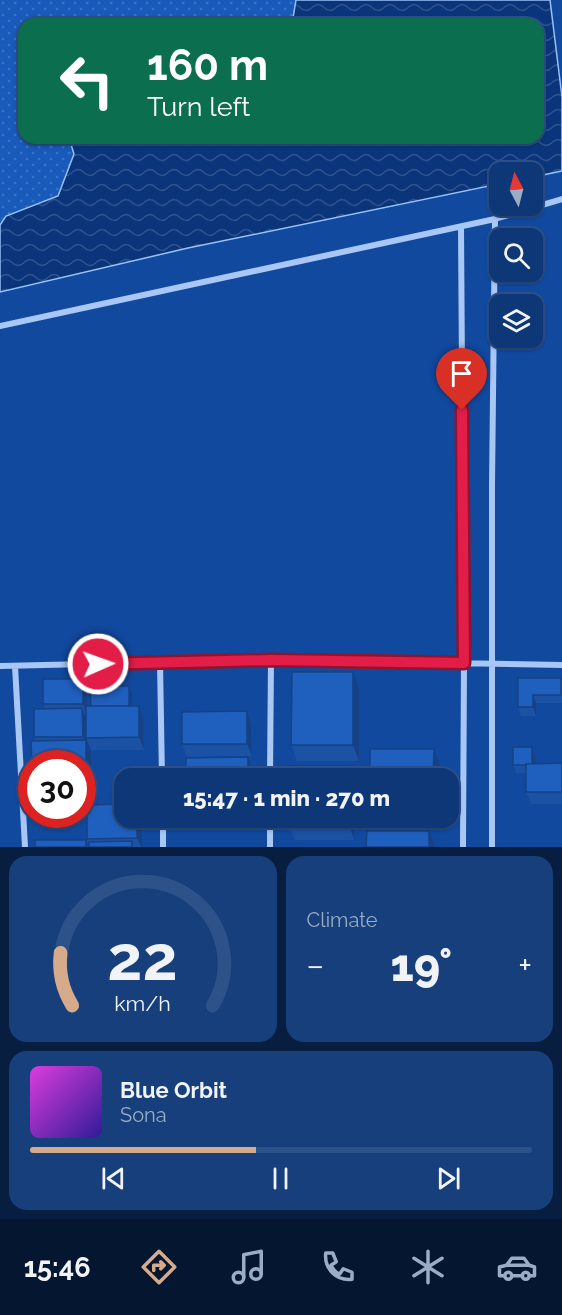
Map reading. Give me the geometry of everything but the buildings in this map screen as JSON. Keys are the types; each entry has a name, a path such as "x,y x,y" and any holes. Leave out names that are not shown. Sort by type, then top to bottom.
{"street":[{"path":"0,326 495,219 562,200"},
{"path":"492,847 495,219"},
{"path":"461,226 463,847"},
{"path":"0,666 271,660 562,665"},
{"path":"270,768 271,660"},
{"path":"160,662 162,768"},
{"path":"15,666 25,847"},
{"path":"163,828 164,847"},
{"path":"270,828 270,847"}],"shaded area":[{"path":"0,0 296,0 293,18 18,18 18,144 71,144 74,154 58,196 6,216 0,225"}],"water":[{"path":"296,0 550,0 562,97 562,171 543,175 543,162 489,162 489,186 188,248 0,292 0,225 6,216 58,196 74,154 71,144 544,144 544,18 293,18"}],"route":[{"path":"98,664 271,660 464,663 462,410"}]}
